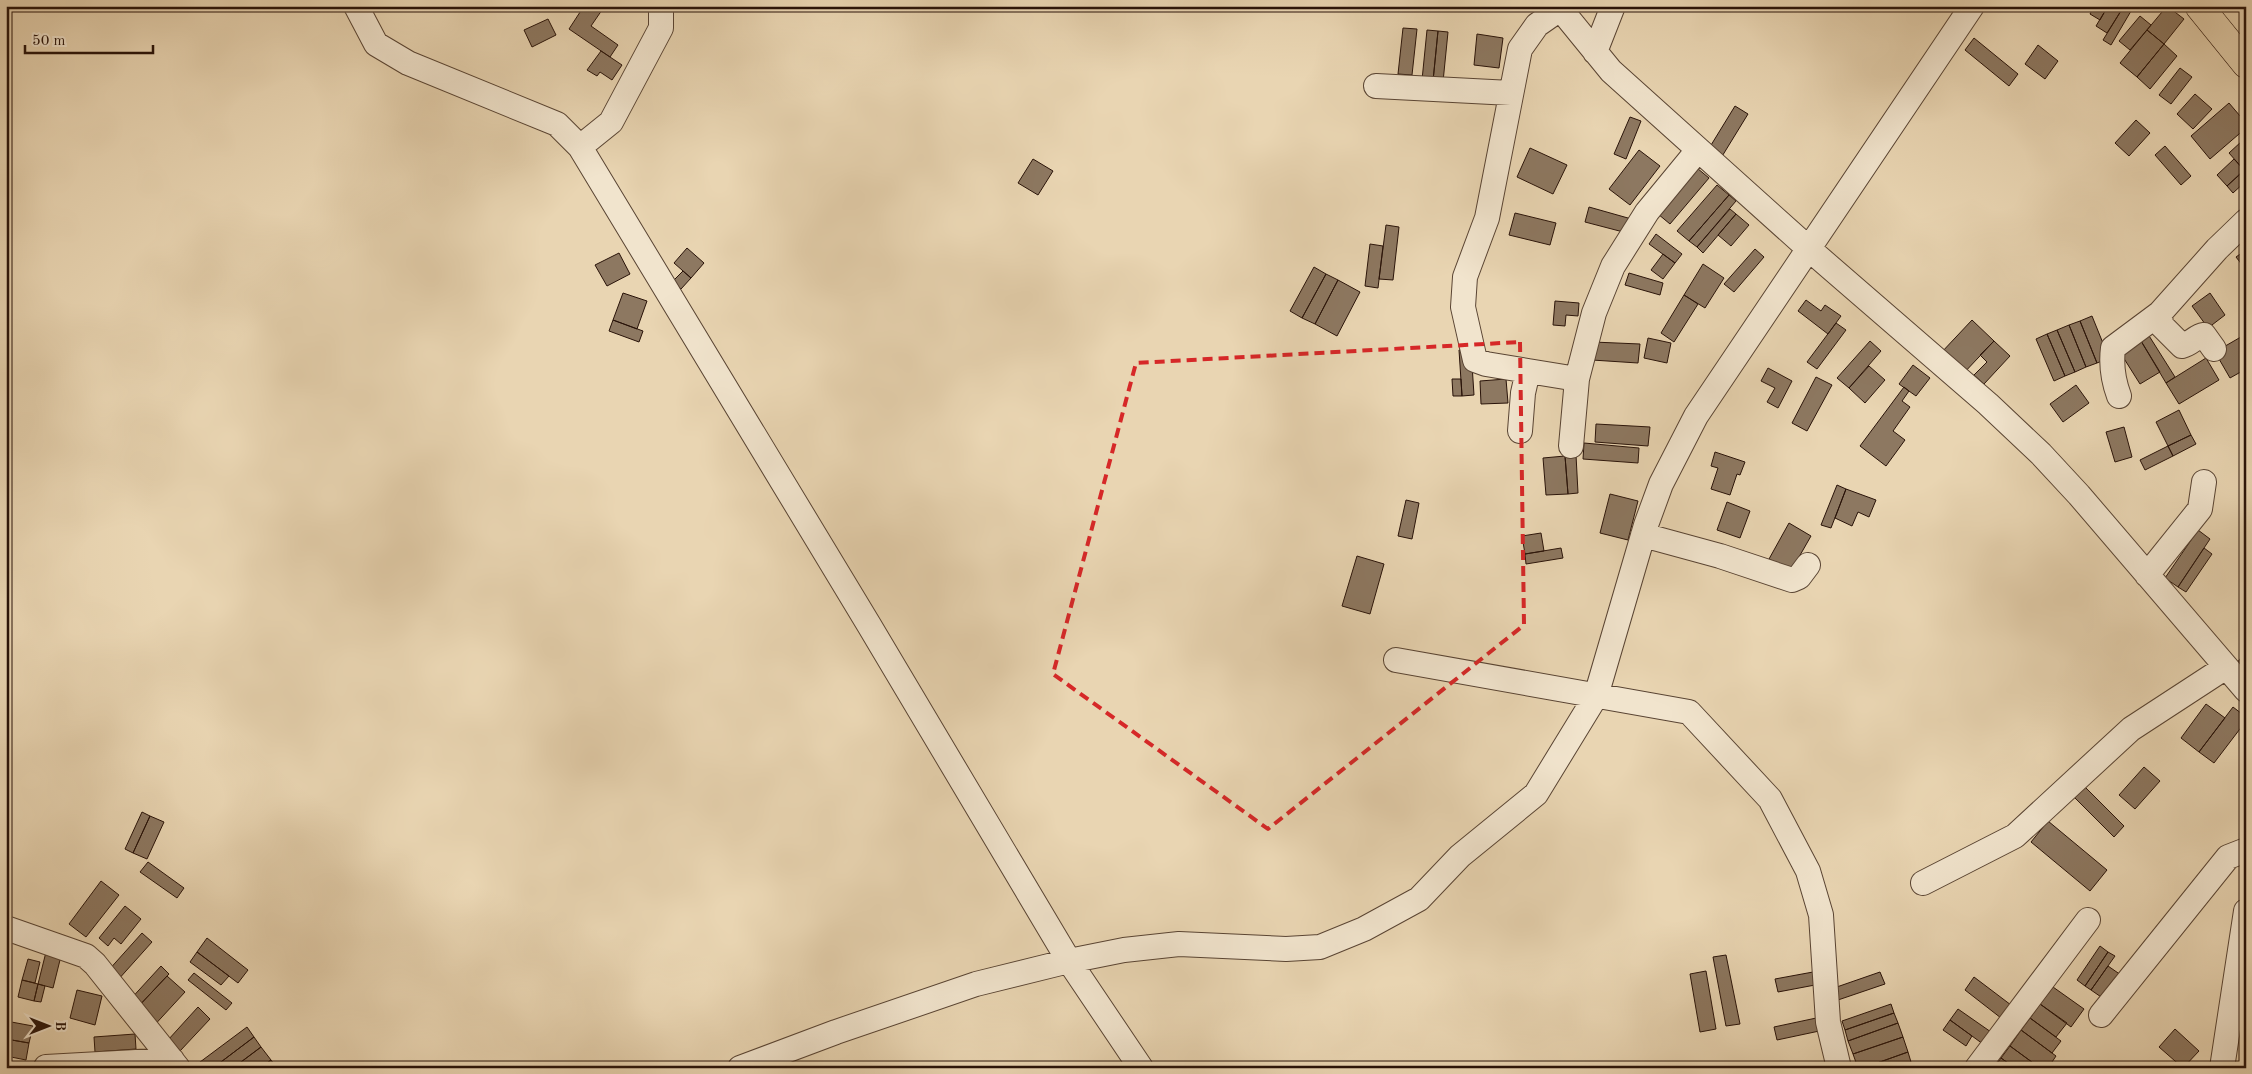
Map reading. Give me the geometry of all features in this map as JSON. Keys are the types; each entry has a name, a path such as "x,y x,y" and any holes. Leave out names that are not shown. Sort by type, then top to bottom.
{"main road":[{"path":"2199,6 2246,64"}],"street":[{"path":"356,6 376,44 408,64 557,124 580,146 869,624 1069,961 1141,1068"},
{"path":"580,146 611,122 661,28 661,6"},
{"path":"1595,52 1613,6"},
{"path":"740,1068 836,1032 976,984 1069,961 1124,950 1179,944 1286,949 1320,947 1364,929 1419,899 1460,856 1536,794 1596,696 1643,535 1661,484 1696,416 1972,6"},
{"path":"1577,379 1486,364 1475,360 1463,307 1465,277 1487,218 1520,49 1537,25 1559,8 1610,71 1809,249 1988,404 2041,454 2246,690"},
{"path":"1376,86 1511,93"},
{"path":"1571,446 1577,379 1594,314 1613,266 1647,212 1698,150"},
{"path":"2119,396 2114,384 2113,348 2160,313 2217,249 2246,221"},
{"path":"2160,313 2161,324 2182,346 2189,344 2200,335 2204,335 2214,349"},
{"path":"1520,431 1523,393 1528,371"},
{"path":"2147,575 2200,510 2204,482"},
{"path":"1643,535 1720,556 1792,580 1798,577 1808,565"},
{"path":"1396,660 1689,712 1770,799 1808,871 1821,916 1828,1022 1839,1068"},
{"path":"1923,884 2015,836 2132,729 2226,667"},
{"path":"2101,1015 2228,857 2246,850"},
{"path":"2222,1068 2246,911"},
{"path":"1977,1068 2088,920"},
{"path":"6,928 86,956 95,964 175,1064"},
{"path":"46,1067 175,1064"}],"highlighted area":[{"path":"1520,342 1524,625 1268,829 1053,674 1136,363"}],"building":[{"path":"584,6 597,6 602,10 591,26 618,45 610,57 569,29"},
{"path":"2094,6 2108,6 2100,20 2090,14"},
{"path":"2108,6 2124,6 2107,33 2096,26"},
{"path":"2124,6 2134,6 2111,45 2103,40"},
{"path":"2167,6 2184,19 2164,44 2147,30"},
{"path":"2140,16 2151,25 2130,50 2119,41"},
{"path":"548,19 556,35 532,47 524,30"},
{"path":"1403,28 1417,29 1412,75 1398,74"},
{"path":"1427,30 1438,31 1433,81 1422,80"},
{"path":"2147,30 2164,44 2137,77 2120,63"},
{"path":"1438,31 1448,32 1443,82 1433,81"},
{"path":"1477,34 1503,38 1499,68 1474,65"},
{"path":"1974,38 2018,74 2009,86 1965,50"},
{"path":"2164,44 2177,56 2150,89 2137,77"},
{"path":"2038,45 2058,61 2045,79 2025,64"},
{"path":"601,51 622,65 612,80 600,72 597,76 587,70"},
{"path":"2180,68 2192,77 2171,104 2159,95"},
{"path":"2195,94 2212,109 2193,129 2177,114"},
{"path":"2229,103 2246,123 2246,128 2210,159 2191,136"},
{"path":"1735,106 1748,114 1721,158 1708,150"},
{"path":"1630,117 1641,121 1626,159 1614,154"},
{"path":"2136,120 2150,133 2129,156 2115,143"},
{"path":"2242,141 2246,145 2244,170 2229,153"},
{"path":"2165,146 2191,176 2181,185 2155,155"},
{"path":"1530,148 1567,165 1553,194 1517,177"},
{"path":"1639,150 1660,166 1630,205 1609,189"},
{"path":"1033,159 1053,171 1038,195 1018,183"},
{"path":"2234,159 2244,170 2227,186 2217,175"},
{"path":"1697,168 1709,178 1670,224 1658,214"},
{"path":"2246,169 2246,181 2233,193 2227,186"},
{"path":"1717,185 1729,195 1689,241 1677,231"},
{"path":"1729,195 1736,201 1697,247 1689,241"},
{"path":"1589,207 1635,220 1631,234 1585,222"},
{"path":"1730,209 1736,214 1703,253 1697,247"},
{"path":"1515,213 1556,223 1550,245 1509,235"},
{"path":"1736,214 1749,225 1731,246 1718,235"},
{"path":"1386,225 1399,227 1393,280 1379,279"},
{"path":"1656,234 1682,254 1675,263 1649,244"},
{"path":"1370,244 1383,246 1378,288 1365,286"},
{"path":"687,248 704,263 691,278 674,263"},
{"path":"1755,249 1764,257 1734,292 1724,284"},
{"path":"2246,250 2246,270 2236,257"},
{"path":"619,253 630,274 607,286 595,265"},
{"path":"1663,254 1675,263 1663,279 1651,270"},
{"path":"1703,264 1724,278 1705,308 1684,295"},
{"path":"1314,267 1326,274 1302,318 1290,311"},
{"path":"683,271 691,278 681,289 673,281"},
{"path":"1629,273 1663,283 1660,295 1625,285"},
{"path":"1326,274 1338,280 1315,324 1302,318"},
{"path":"1338,280 1360,292 1337,336 1315,324"},
{"path":"623,293 647,301 637,329 613,320"},
{"path":"2210,293 2225,315 2208,328 2192,306"},
{"path":"1684,295 1698,304 1674,342 1661,333"},
{"path":"1806,300 1821,311 1825,305 1841,316 1828,334 1798,311"},
{"path":"1555,301 1579,303 1578,316 1566,315 1565,326 1553,325"},
{"path":"2092,316 2109,358 2097,363 2080,321"},
{"path":"613,320 643,331 639,342 609,331"},
{"path":"1972,320 1994,341 1962,375 1940,354"},
{"path":"2080,321 2097,363 2086,367 2069,325"},
{"path":"1836,323 1846,330 1817,369 1807,362"},
{"path":"2069,325 2086,367 2075,372 2057,330"},
{"path":"2057,330 2075,372 2065,376 2047,334"},
{"path":"2146,331 2175,377 2166,383 2138,336"},
{"path":"2047,334 2065,376 2054,381 2036,339"},
{"path":"2246,334 2246,369 2230,378 2215,352"},
{"path":"2138,336 2160,372 2140,384 2118,349"},
{"path":"1648,338 1671,343 1667,363 1644,358"},
{"path":"1870,341 1881,351 1849,388 1837,378"},
{"path":"1994,341 2010,356 1984,384 1974,375 1987,362 1980,355"},
{"path":"1593,342 1640,344 1638,363 1592,360"},
{"path":"1471,349 1474,395 1462,396 1459,350"},
{"path":"2206,358 2219,380 2179,404 2166,383"},
{"path":"1913,365 1930,378 1916,396 1899,384"},
{"path":"1869,366 1885,380 1865,403 1849,388"},
{"path":"1768,368 1792,381 1778,408 1767,402 1775,388 1761,381"},
{"path":"1816,377 1832,385 1807,431 1792,423"},
{"path":"1452,379 1461,379 1462,396 1453,396"},
{"path":"1506,379 1508,403 1481,404 1480,381"},
{"path":"2076,385 2089,403 2063,422 2050,404"},
{"path":"1904,387 1909,391 1902,401 1910,407 1893,431 1905,440 1886,466 1860,446"},
{"path":"2179,410 2191,435 2168,446 2156,422"},
{"path":"1596,424 1650,427 1648,446 1595,442"},
{"path":"2124,427 2132,457 2115,462 2106,432"},
{"path":"2191,435 2196,444 2173,456 2168,446"},
{"path":"1584,443 1639,448 1638,463 1583,459"},
{"path":"2168,446 2173,456 2145,470 2140,460"},
{"path":"1715,452 1745,462 1740,475 1737,474 1730,495 1711,489 1718,468 1711,466"},
{"path":"1576,455 1578,493 1568,494 1565,456"},
{"path":"1565,456 1568,494 1546,495 1543,458"},
{"path":"1837,485 1846,489 1831,528 1821,525"},
{"path":"1846,489 1876,500 1869,517 1858,512 1852,526 1835,518"},
{"path":"1610,494 1638,501 1628,540 1600,533"},
{"path":"1406,500 1419,503 1412,539 1398,536"},
{"path":"1727,502 1750,511 1740,538 1717,530"},
{"path":"1789,523 1811,536 1791,571 1769,559"},
{"path":"2198,530 2210,539 2178,587 2165,578"},
{"path":"1541,533 1544,551 1525,554 1522,536"},
{"path":"1561,548 1563,558 1526,564 1525,554"},
{"path":"2204,548 2212,554 2186,592 2178,587"},
{"path":"1357,556 1384,564 1370,614 1342,606"},
{"path":"2246,651 2246,670 2237,663"},
{"path":"2206,704 2225,718 2199,752 2181,738"},
{"path":"2233,707 2246,717 2246,721 2214,763 2199,752"},
{"path":"2144,767 2160,781 2135,809 2119,795"},
{"path":"2084,786 2124,826 2114,837 2073,796"},
{"path":"142,812 150,816 133,853 125,849"},
{"path":"150,816 164,822 147,859 133,853"},
{"path":"2048,821 2107,870 2090,891 2031,842"},
{"path":"148,862 184,888 177,898 140,872"},
{"path":"101,881 119,895 86,937 69,924"},
{"path":"125,906 141,919 121,944 114,938 108,946 99,938"},
{"path":"142,933 152,942 117,981 107,972"},
{"path":"207,938 248,970 238,983 197,952"},
{"path":"2100,946 2108,952 2085,986 2077,980"},
{"path":"47,948 62,952 53,988 38,984"},
{"path":"197,952 229,976 221,985 190,962"},
{"path":"2108,952 2115,956 2091,990 2085,986"},
{"path":"1726,955 1740,1024 1726,1026 1713,957"},
{"path":"28,959 40,962 35,983 22,980"},
{"path":"161,966 169,974 136,1009 128,1002"},
{"path":"2108,966 2121,975 2104,999 2091,990"},
{"path":"1706,971 1716,1029 1700,1032 1690,974"},
{"path":"1813,972 1815,985 1778,992 1775,979"},
{"path":"1880,972 1885,984 1835,1001 1831,989"},
{"path":"194,973 232,1003 226,1010 188,980"},
{"path":"167,976 185,992 150,1030 136,1009"},
{"path":"1974,977 2011,1005 2001,1018 1965,990"},
{"path":"22,980 38,984 34,1001 18,997"},
{"path":"38,984 45,986 41,1002 34,1001"},
{"path":"2053,987 2084,1009 2071,1027 2040,1004"},
{"path":"77,990 102,996 95,1025 70,1018"},
{"path":"1891,1004 1894,1013 1845,1030 1842,1021"},
{"path":"2040,1004 2067,1023 2056,1037 2030,1018"},
{"path":"198,1007 210,1019 180,1051 168,1040"},
{"path":"1958,1009 1991,1032 1983,1044 1950,1020"},
{"path":"1894,1013 1898,1023 1848,1041 1845,1030"},
{"path":"1821,1017 1824,1030 1777,1040 1774,1027"},
{"path":"2030,1018 2061,1041 2052,1053 2021,1030"},
{"path":"1950,1020 1972,1036 1966,1046 1943,1030"},
{"path":"6,1021 33,1026 29,1043 6,1039"},
{"path":"1898,1023 1903,1037 1853,1054 1848,1041"},
{"path":"247,1027 254,1037 213,1068 192,1068"},
{"path":"2175,1029 2199,1051 2183,1068 2159,1047"},
{"path":"2021,1030 2056,1056 2048,1068 2040,1068 2010,1046"},
{"path":"135,1034 136,1049 95,1052 94,1037"},
{"path":"254,1037 261,1047 233,1068 213,1068"},
{"path":"1903,1037 1908,1052 1863,1068 1858,1068 1853,1054"},
{"path":"6,1039 29,1043 26,1060 6,1056"},
{"path":"2010,1046 2040,1068 2015,1068 2001,1058"},
{"path":"261,1047 271,1060 260,1068 233,1068"},
{"path":"1908,1052 1911,1062 1894,1068 1863,1068"},
{"path":"2001,1058 2015,1068 1994,1068"},
{"path":"271,1060 277,1068 260,1068"},
{"path":"1911,1062 1913,1068 1894,1068"}]}
